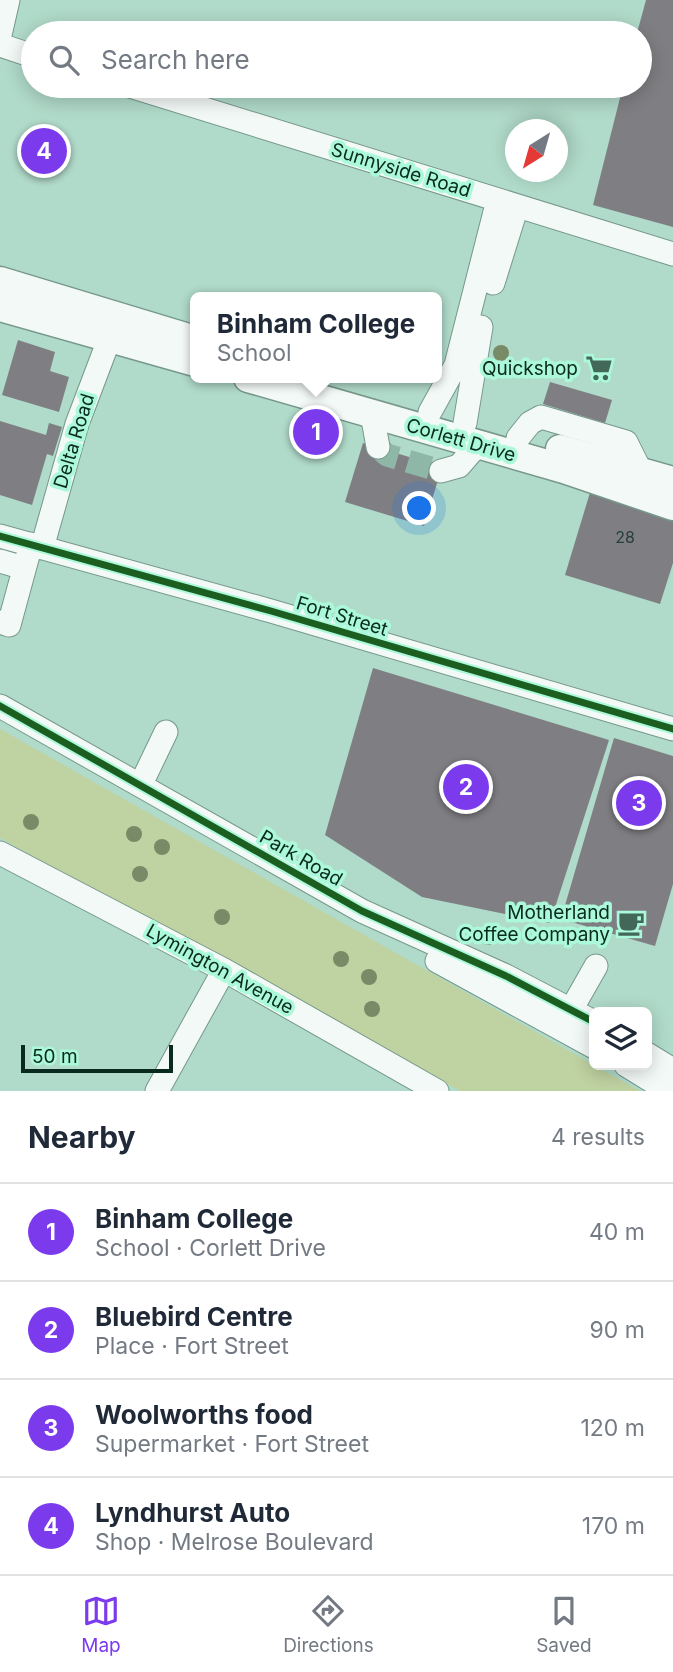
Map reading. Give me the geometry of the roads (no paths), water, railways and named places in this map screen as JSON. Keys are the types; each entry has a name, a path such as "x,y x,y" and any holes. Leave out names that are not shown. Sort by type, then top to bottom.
{"main road":[{"path":"0,281 190,338"},
{"path":"0,307 190,361"},
{"name":"Corlett Drive","path":"265,383 372,414 472,434 518,438 673,481"},
{"name":"Corlett Drive","path":"329,383 430,412 472,434 673,506"}],"street":[{"path":"0,35 8,0"},
{"path":"0,45 21,52"},
{"name":"Sunnyside Road","path":"169,98 673,254"},
{"path":"430,412 456,365 507,203"},
{"path":"441,471 459,466 472,434 481,329 507,203"},
{"name":"Delta Road","path":"0,622 9,625 24,568 37,546 77,424 110,337"},
{"path":"372,414 378,447"},
{"name":"Fort Street","path":"0,536 673,729"},
{"path":"0,561 24,568"},
{"name":"Park Road","path":"0,706 412,940 589,1036"},
{"path":"141,785 166,732"},
{"name":"Lymington Avenue","path":"0,853 224,970 437,1091"},
{"name":"Park Road","path":"412,940 506,976 572,1010"},
{"path":"589,1036 574,1026 572,1010 596,966"},
{"path":"157,1091 224,970"},
{"path":"652,1057 673,1070"},
{"path":"634,1070 668,1091"}],"tunnel":[{"path":"378,447 387,455 441,471"}],"place":[{"name":"Lyndhurst Auto","path":"44,151"},
{"name":"Quickshop","path":"599,368"},
{"name":"Binham College","path":"316,432"},
{"name":"Bluebird Centre","path":"466,787"},
{"name":"Woolworths food","path":"639,803"},
{"name":"Motherland Coffee Company","path":"631,923"}]}
